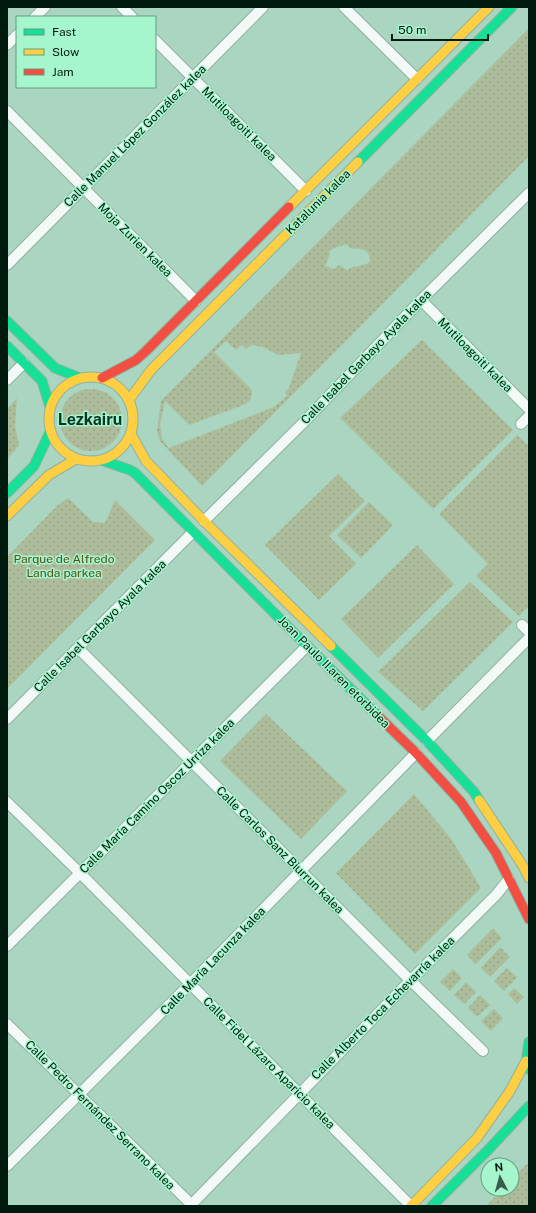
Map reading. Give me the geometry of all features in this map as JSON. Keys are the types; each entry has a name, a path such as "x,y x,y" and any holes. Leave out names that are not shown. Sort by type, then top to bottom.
{"main road":[{"name":"Katalunia kalea","path":"102,378 136,360 490,7"},
{"name":"Katalunia kalea","path":"129,400 148,373 512,7"},
{"path":"7,320 55,368 80,378"},
{"path":"7,346 42,381 50,407"},
{"path":"91,376 113,382 122,390 129,400 133,411 134,423 131,434 124,446 114,455 101,460 88,462 76,459 64,453 50,432 48,420 50,407 56,394 67,384 80,378 91,376"},
{"path":"7,493 34,466 50,432"},
{"name":"Joan Paulo II.aren etorbidea","path":"131,434 146,461 204,521 427,741 474,792 526,863 529,878"},
{"path":"7,516 49,475 76,459"},
{"name":"Joan Paulo II.aren etorbidea","path":"101,460 135,473 416,753 461,802 496,853 529,919"},
{"path":"529,1042 526,1061 529,1073"},
{"path":"411,1206 477,1138 510,1091 526,1061"},
{"path":"432,1206 489,1149 526,1107 529,1106"}],"street":[{"path":"36,16 45,7"},
{"path":"122,7 131,16"},
{"name":"Calle Manuel López González kalea","path":"7,265 263,7"},
{"path":"344,7 417,79"},
{"path":"7,45 16,36"},
{"name":"Mutiloagoiti kalea","path":"156,41 306,191"},
{"name":"Moja Zurien kalea","path":"7,111 196,301"},
{"name":"Calle Isabel Garbayo Ayala kalea","path":"204,521 303,423 420,300 529,193"},
{"name":"Mutiloagoiti kalea","path":"420,300 529,409"},
{"path":"7,380 24,363"},
{"path":"521,424 529,416"},
{"name":"Calle Isabel Garbayo Ayala kalea","path":"7,719 193,532"},
{"path":"427,741 529,638"},
{"name":"Calle María Camino Oscoz Urriza kalea","path":"7,946 307,646"},
{"name":"Calle Carlos Sanz Biurrun kalea","path":"78,648 482,1051"},
{"name":"Calle María Lacunza kalea","path":"7,1166 190,984 416,753"},
{"name":"Calle Fidel Lázaro Aparicio kalea","path":"7,802 80,873 411,1206"},
{"name":"Calle Alberto Toca Echevarría kalea","path":"191,1206 410,980 496,895 509,879"},
{"name":"Calle Pedro Fernández Serrano kalea","path":"7,1024 191,1206"}],"green space":[{"path":"529,28 529,156 202,486 160,441 157,431 161,401","holes":["346,244 352,249 365,250 369,254 370,261 365,265 353,267 347,270 339,265 334,269 325,266 330,254 329,251","226,341 236,350 242,345 246,349 251,345 263,347 278,355 301,353 289,388 285,392 287,396 274,407 169,448 162,439 160,425 165,401 189,425 246,404 251,399 252,390 214,352"]},
{"path":"422,340 513,430 433,509 340,418"},
{"path":"91,389 103,391 113,398 120,408 122,420 120,432 113,442 103,449 91,451 79,449 69,442 62,432 60,420 62,408 69,398 79,391"},
{"path":"17,398 15,425 19,446 7,459 7,409"},
{"path":"517,435 529,446 529,606 519,616 476,576 488,564 439,514"},
{"path":"338,474 365,501 329,536 356,564 319,600 265,545"},
{"name":"Parque de Alfredo Landa parkea","path":"68,498 93,522 105,523 115,500 155,540 7,689 7,557 57,506"},
{"path":"369,502 393,525 361,558 337,535"},
{"path":"417,545 454,584 378,658 341,619"},
{"path":"470,582 513,622 423,711 378,672"},
{"path":"266,714 347,791 301,839 220,761"},
{"path":"414,794 452,840 481,888 415,954 336,873"},
{"path":"493,928 502,938 476,964 467,955"},
{"path":"500,947 510,957 490,977 481,968"},
{"path":"507,968 517,977 504,991 494,981"},
{"path":"453,969 462,978 450,991 440,982"},
{"path":"466,982 476,992 464,1004 454,995"},
{"path":"514,988 524,997 517,1004 508,994"},
{"path":"480,995 490,1005 477,1017 468,1008"},
{"path":"494,1009 503,1018 491,1031 481,1021"},
{"path":"529,1162 529,1206 486,1206 495,1197 520,1197 520,1171"}],"traffic: fast":[{"path":"358,162 512,7"},
{"path":"7,321 55,368 80,378"},
{"path":"7,346 42,381 50,407"},
{"path":"7,493 34,466 50,432"},
{"path":"101,460 135,473 378,716"},
{"path":"331,646 427,741 474,792 479,800"},
{"path":"528,1069 527,1056 529,1042"},
{"path":"432,1206 489,1149 529,1106"}],"traffic: slow":[{"path":"289,207 489,7"},
{"path":"129,400 151,370 358,162"},
{"path":"83,377 99,377 115,384 126,395 133,411 133,419 133,427 130,435 121,449 115,454 99,461 83,461 67,454 56,443 49,427 49,411 56,395 67,384 83,377"},
{"path":"131,434 146,461 204,521 331,646"},
{"path":"7,516 49,475 76,459"},
{"path":"479,800 523,866 529,878"},
{"path":"411,1206 477,1138 510,1091 526,1061"}],"traffic: jam":[{"path":"102,378 136,360 146,351 289,207"},
{"path":"378,716 416,753 461,802 496,853 529,919"}],"district":[{"name":"Lezkairu","path":"90,419"}]}
